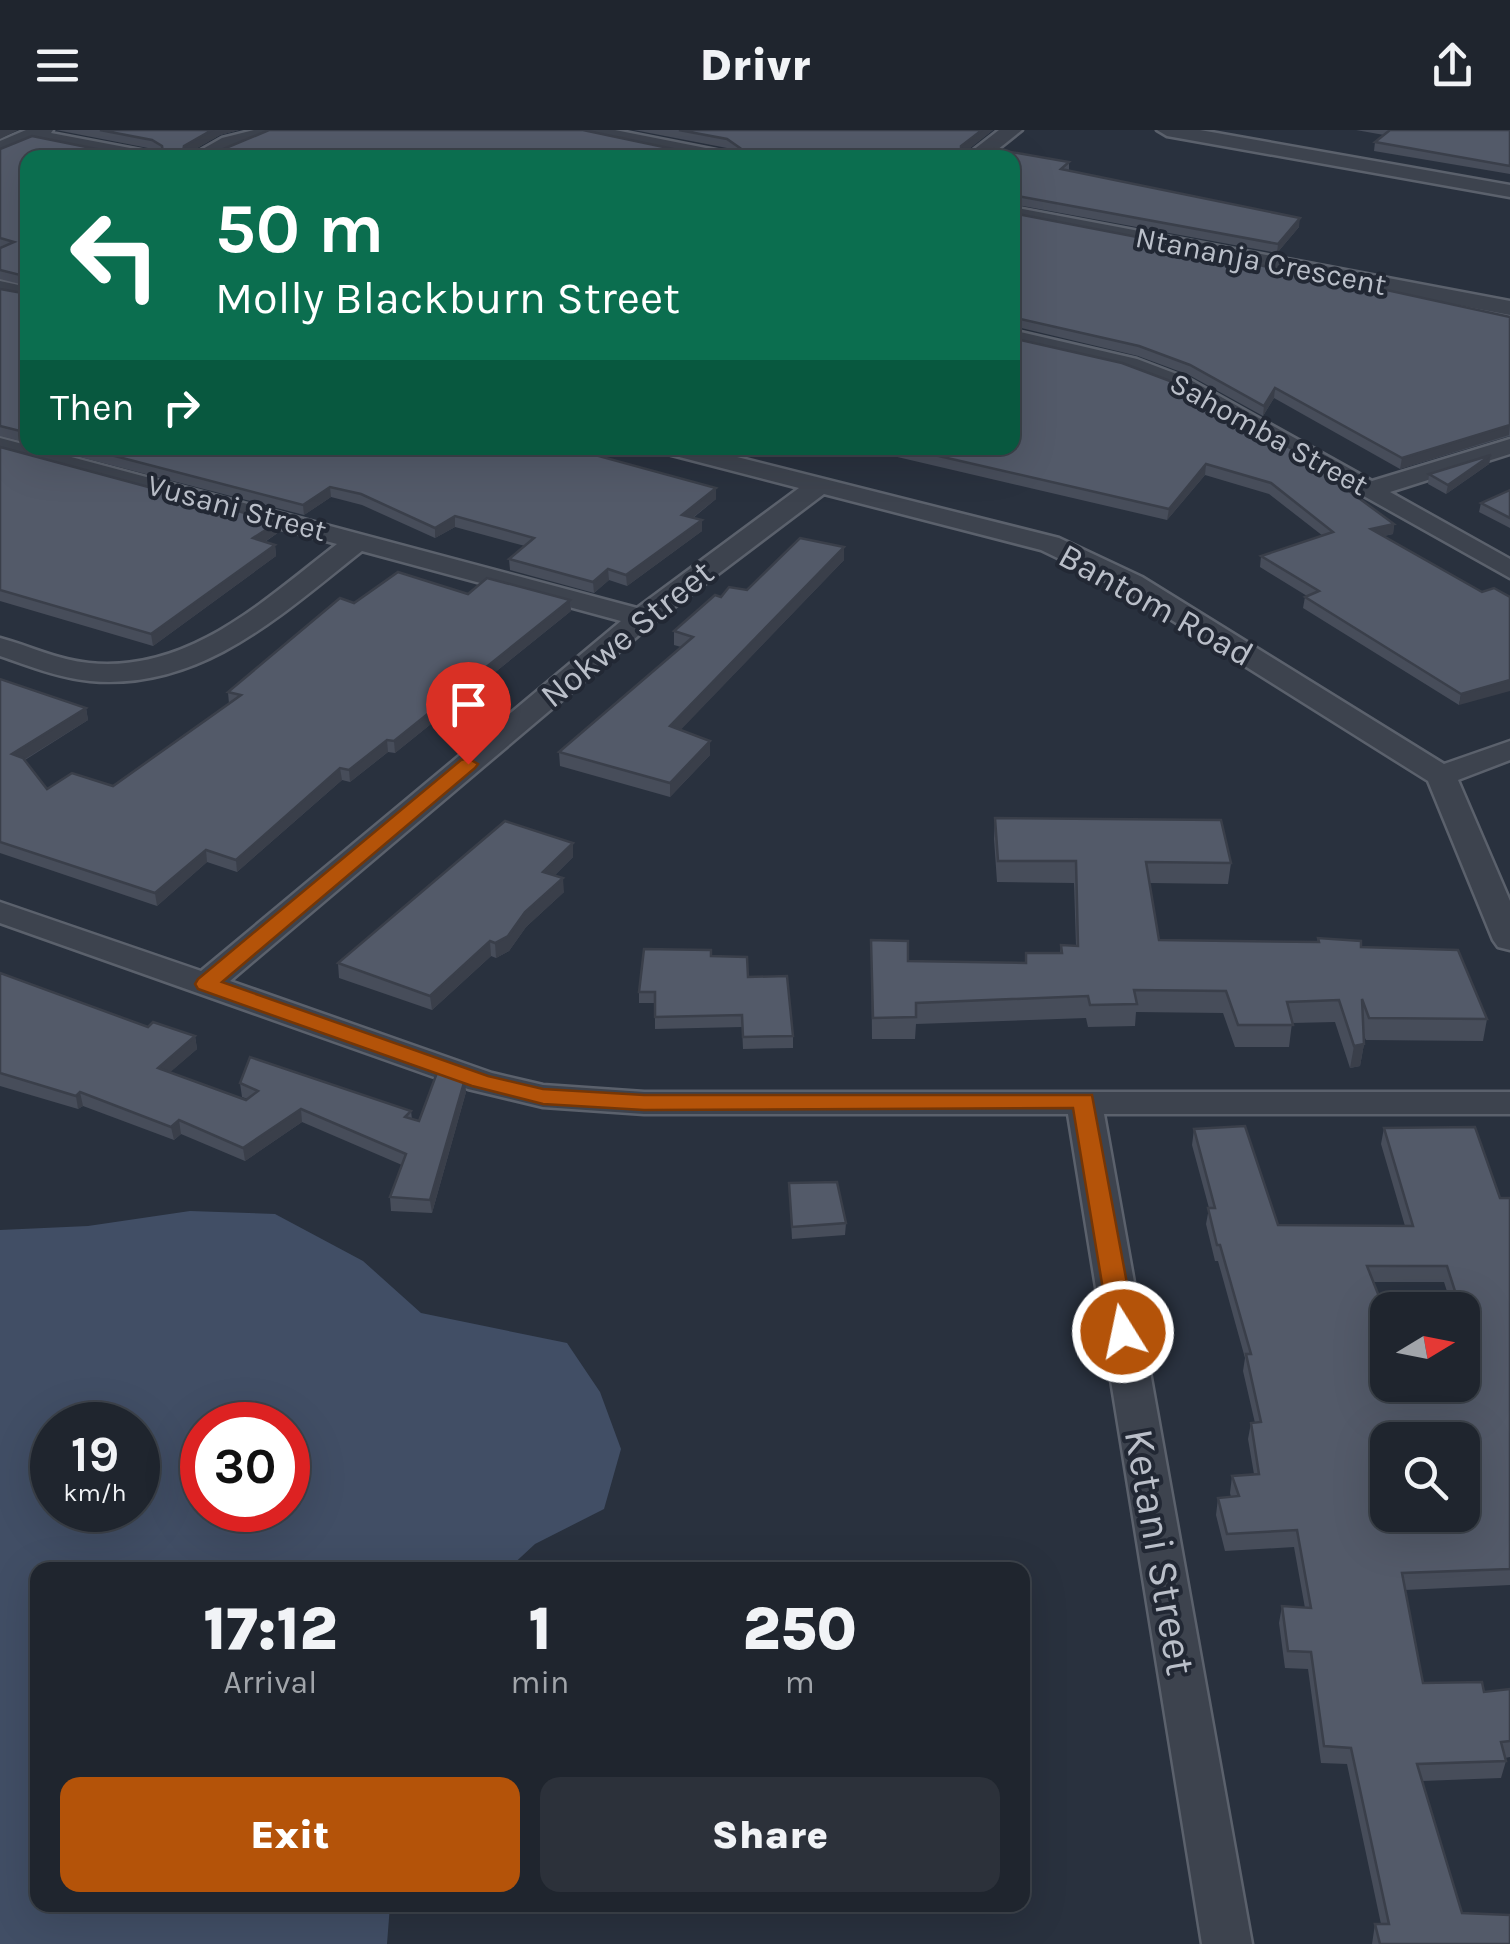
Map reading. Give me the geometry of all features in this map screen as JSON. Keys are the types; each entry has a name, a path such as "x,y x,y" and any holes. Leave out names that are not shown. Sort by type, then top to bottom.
{"street":[{"path":"213,150 278,130"},
{"path":"585,130 686,150"},
{"path":"984,150 1012,130"},
{"path":"1166,130 1508,189"},
{"path":"1294,152 1321,130"},
{"path":"0,148 38,132 116,150"},
{"name":"Ntananja Crescent","path":"1020,215 1510,308"},
{"name":"Sahomba Street","path":"1020,340 1156,372 1510,570"},
{"path":"1370,490 1510,446"},
{"name":"Vusani Street","path":"41,455 642,618"},
{"name":"Bantom Road","path":"704,455 1050,544 1132,583 1441,776"},
{"name":"Nokwe Street","path":"206,984 642,618 822,483"},
{"name":"Vusani Street","path":"0,647 91,672 158,670 184,663 218,647 358,541"},
{"path":"1510,750 1441,776 1510,940"},
{"path":"0,912 480,1081 543,1096 644,1103 1510,1103"},
{"name":"Ketani Street","path":"1084,1100 1228,1944"}],"water":[{"path":"190,1211 275,1214 363,1261 421,1313 567,1343 600,1392 621,1449 604,1509 535,1544 516,1562 30,1562 30,1912 389,1912 387,1944 0,1944 0,1230 88,1226"}],"building":[{"path":"100,130 212,130 183,150 163,150 152,140"},
{"path":"269,130 583,130 678,150 221,150"},
{"path":"679,130 982,130 961,150 738,150 727,139"},
{"path":"1390,130 1510,130 1510,166 1375,142"},
{"path":"32,136 101,150 20,150 20,275 0,270 0,248 14,242 0,238 0,149"},
{"path":"1020,154 1069,162 1061,169 1300,218 1278,244 1020,196"},
{"path":"1020,215 1262,261 1259,265 1378,293 1382,289 1510,317 1510,425 1402,458 1275,388 1264,406 1190,365 1139,346 1020,319"},
{"path":"0,289 20,293 20,431 0,426"},
{"path":"1020,340 1122,363 1170,381 1292,449 1394,524 1371,529 1482,592 1494,588 1510,597 1510,680 1461,694 1305,597 1319,591 1261,556 1333,532 1271,483 1206,464 1169,509 934,455 1020,455"},
{"path":"0,447 278,522 253,538 275,545 151,634 0,590"},
{"path":"111,455 595,455 716,488 682,515 702,520 626,575 608,569 593,582 509,559 534,538 455,516 435,528 361,494 330,487 303,505"},
{"path":"1491,455 1448,485 1429,474"},
{"path":"1510,490 1510,518 1481,503"},
{"path":"800,538 844,547 670,726 710,741 670,783 559,752 693,637 674,631 729,587 747,590"},
{"path":"398,572 468,594 487,578 570,600 394,741 387,740 349,770 340,768 236,860 206,850 155,893 0,842 0,679 86,708 12,754 23,758 47,789 72,773 113,786 241,695 228,692 340,598 354,603"},
{"path":"995,818 1221,820 1231,863 1146,862 1159,940 1319,942 1318,938 1361,941 1361,947 1458,950 1487,1019 1369,1018 1362,999 1364,1044 1354,1046 1339,1000 1287,1002 1293,1025 1238,1025 1226,991 1134,990 1137,1004 1090,1005 1088,996 916,1003 916,1017 873,1018 871,940 908,941 908,961 1026,963 1026,953 1062,953 1061,945 1078,946 1076,861 998,861"},
{"path":"505,821 573,843 543,872 563,878 525,912 508,936 495,943 490,941 430,996 338,963"},
{"path":"644,949 711,950 711,956 747,957 748,977 787,976 793,1036 743,1037 742,1015 655,1017 655,992 639,992"},
{"path":"0,973 148,1027 153,1022 195,1036 158,1068 246,1100 258,1091 240,1083 250,1057 411,1111 405,1117 419,1121 438,1070 465,1079 430,1200 390,1197 406,1154 301,1109 243,1148 179,1120 171,1127 80,1092 76,1096 0,1073"},
{"path":"1245,1126 1278,1225 1413,1226 1384,1128 1475,1127 1500,1198 1510,1198 1510,1569 1402,1573 1423,1683 1482,1682 1484,1692 1510,1689 1510,1741 1501,1742 1506,1761 1417,1764 1462,1913 1510,1915 1510,1944 1380,1944 1375,1924 1389,1924 1351,1748 1324,1746 1311,1652 1288,1651 1282,1606 1311,1608 1297,1530 1227,1534 1218,1498 1239,1496 1232,1476 1259,1474 1251,1423 1261,1422 1246,1354 1251,1354 1208,1208 1215,1208 1194,1129"},
{"path":"837,1182 846,1223 792,1227 789,1183"}],"route":[{"path":"468,764 206,984 480,1081 543,1096 644,1103 1084,1100 1123,1332"}]}
